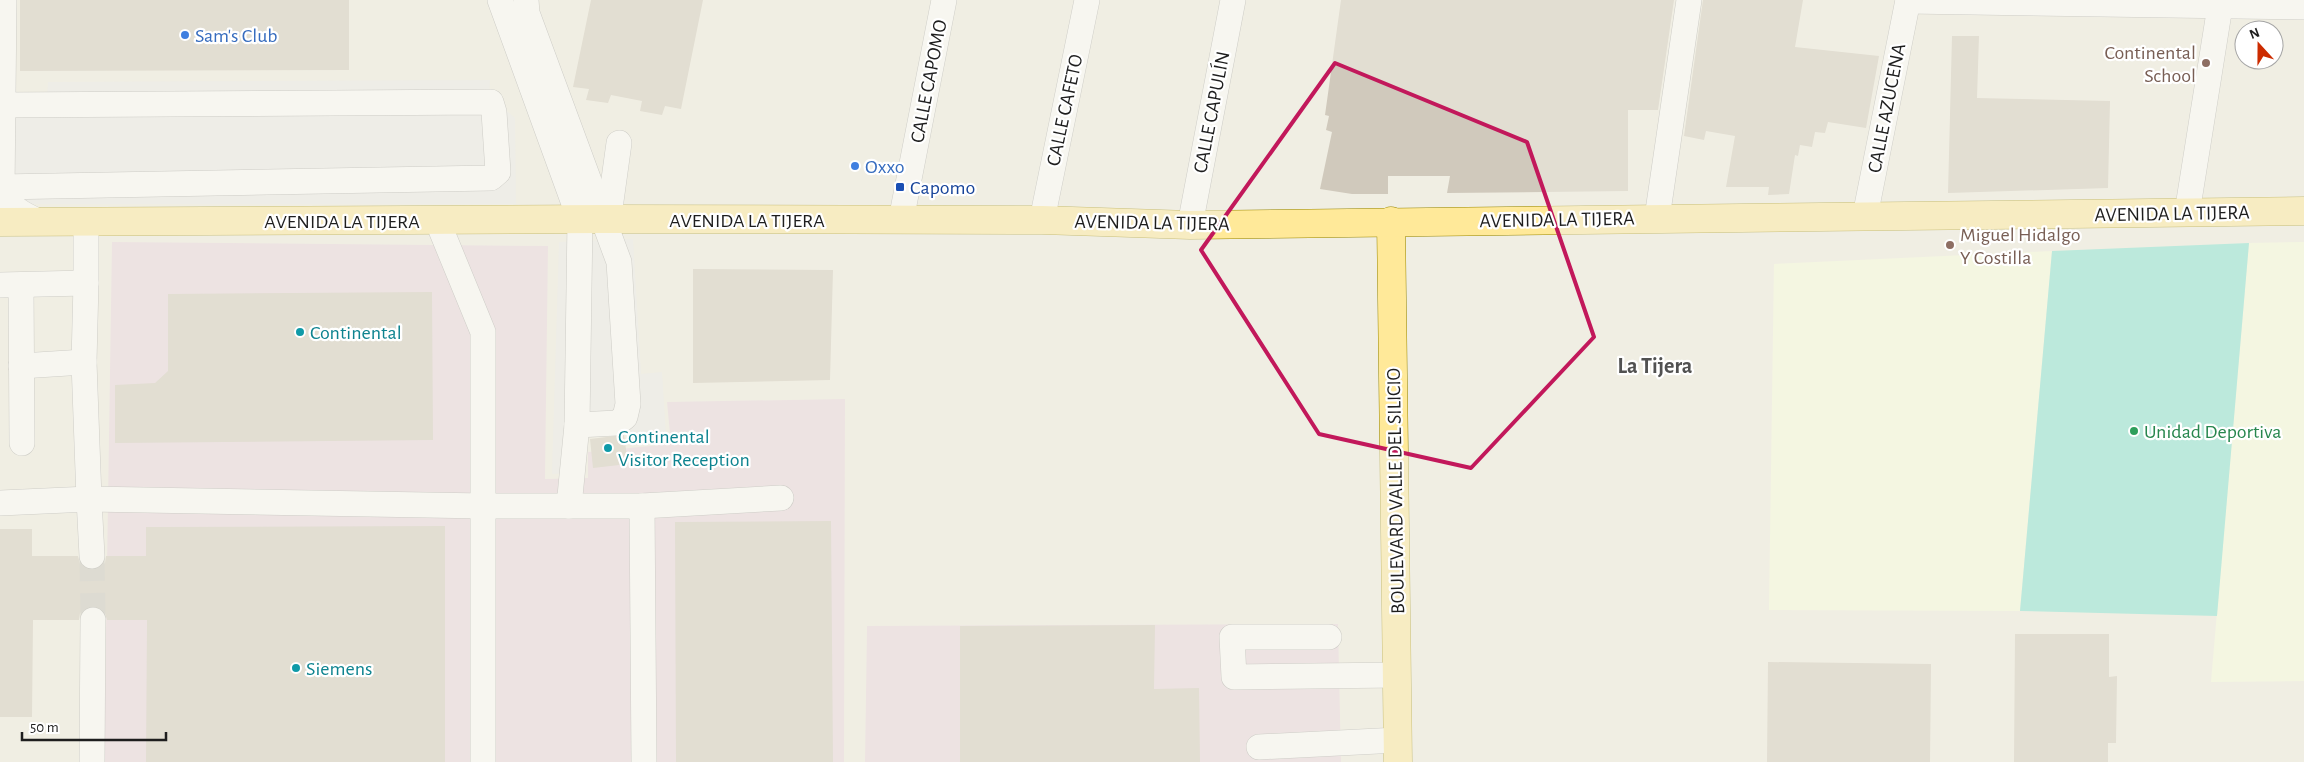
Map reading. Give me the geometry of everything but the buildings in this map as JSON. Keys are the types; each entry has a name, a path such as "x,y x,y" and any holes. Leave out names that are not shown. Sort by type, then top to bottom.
{"main road":[{"name":"AVENIDA LA TIJERA","path":"0,222 598,219 1042,220 1190,225 2304,211"},
{"name":"BOULEVARD VALLE DEL SILICIO","path":"1391,221 1398,751"}],"street":[{"path":"4,0 1,190 8,203 22,214 38,221"},
{"path":"500,0 619,262 628,404 625,416 617,423 576,425"},
{"path":"526,0 527,13 598,219 568,506"},
{"name":"CALLE CAPOMO","path":"901,220 944,0"},
{"name":"CALLE CAFETO","path":"1042,220 1087,0"},
{"name":"CALLE CAPULÍN","path":"1190,225 1233,0"},
{"path":"1657,218 1690,0"},
{"path":"1908,0 2221,3 2304,7"},
{"name":"CALLE AZUCENA","path":"1865,216 1908,0"},
{"path":"2187,213 2221,3"},
{"path":"1,105 491,102 494,112 498,172 491,178 1,190"},
{"path":"598,219 611,201 619,143"},
{"path":"438,220 483,332 483,762"},
{"path":"86,221 84,362 92,556"},
{"path":"22,443 11,398 21,366 11,285 86,283"},
{"path":"21,366 84,362"},
{"path":"0,503 89,499 484,506 642,506 781,498"},
{"path":"642,506 644,762"},
{"path":"92,762 93,620"},
{"path":"1329,637 1232,637 1234,677 1397,675"},
{"path":"1259,748 1398,751"}],"highlighted area":[{"path":"1335,63 1527,142 1594,337 1471,468 1319,434 1201,250"}],"shaded area":[{"path":"490,80 489,96 515,118 516,204 0,204 13,89 28,100 47,99 48,82"},
{"path":"633,239 641,374 662,372 666,436 628,440 626,423 583,429 583,472 552,474 559,242"},
{"path":"112,242 548,246 545,479 588,478 588,452 671,444 667,402 845,399 844,762 104,762"},
{"path":"2304,242 2304,681 2211,682 2249,243"},
{"name":"Unidad Deportiva","path":"2249,243 2217,616 2020,611 2052,251"},
{"path":"2052,251 2020,611 1769,610 1774,264"},
{"path":"1338,624 1341,762 865,762 867,626"}],"tunnel":[{"path":"92,556 93,620"}],"place":[{"name":"Sam's Club","path":"185,35"},
{"name":"Continental School","path":"2206,63"},
{"name":"Oxxo","path":"855,166"},
{"name":"Capomo","path":"900,187"},
{"name":"Miguel Hidalgo Y Costilla","path":"1950,245"},
{"name":"Continental","path":"300,332"},
{"name":"Unidad Deportiva","path":"2134,431"},
{"name":"Continental Visitor Reception","path":"608,448"},
{"name":"Siemens","path":"296,668"}],"district":[{"name":"La Tijera","path":"1655,365"}]}
